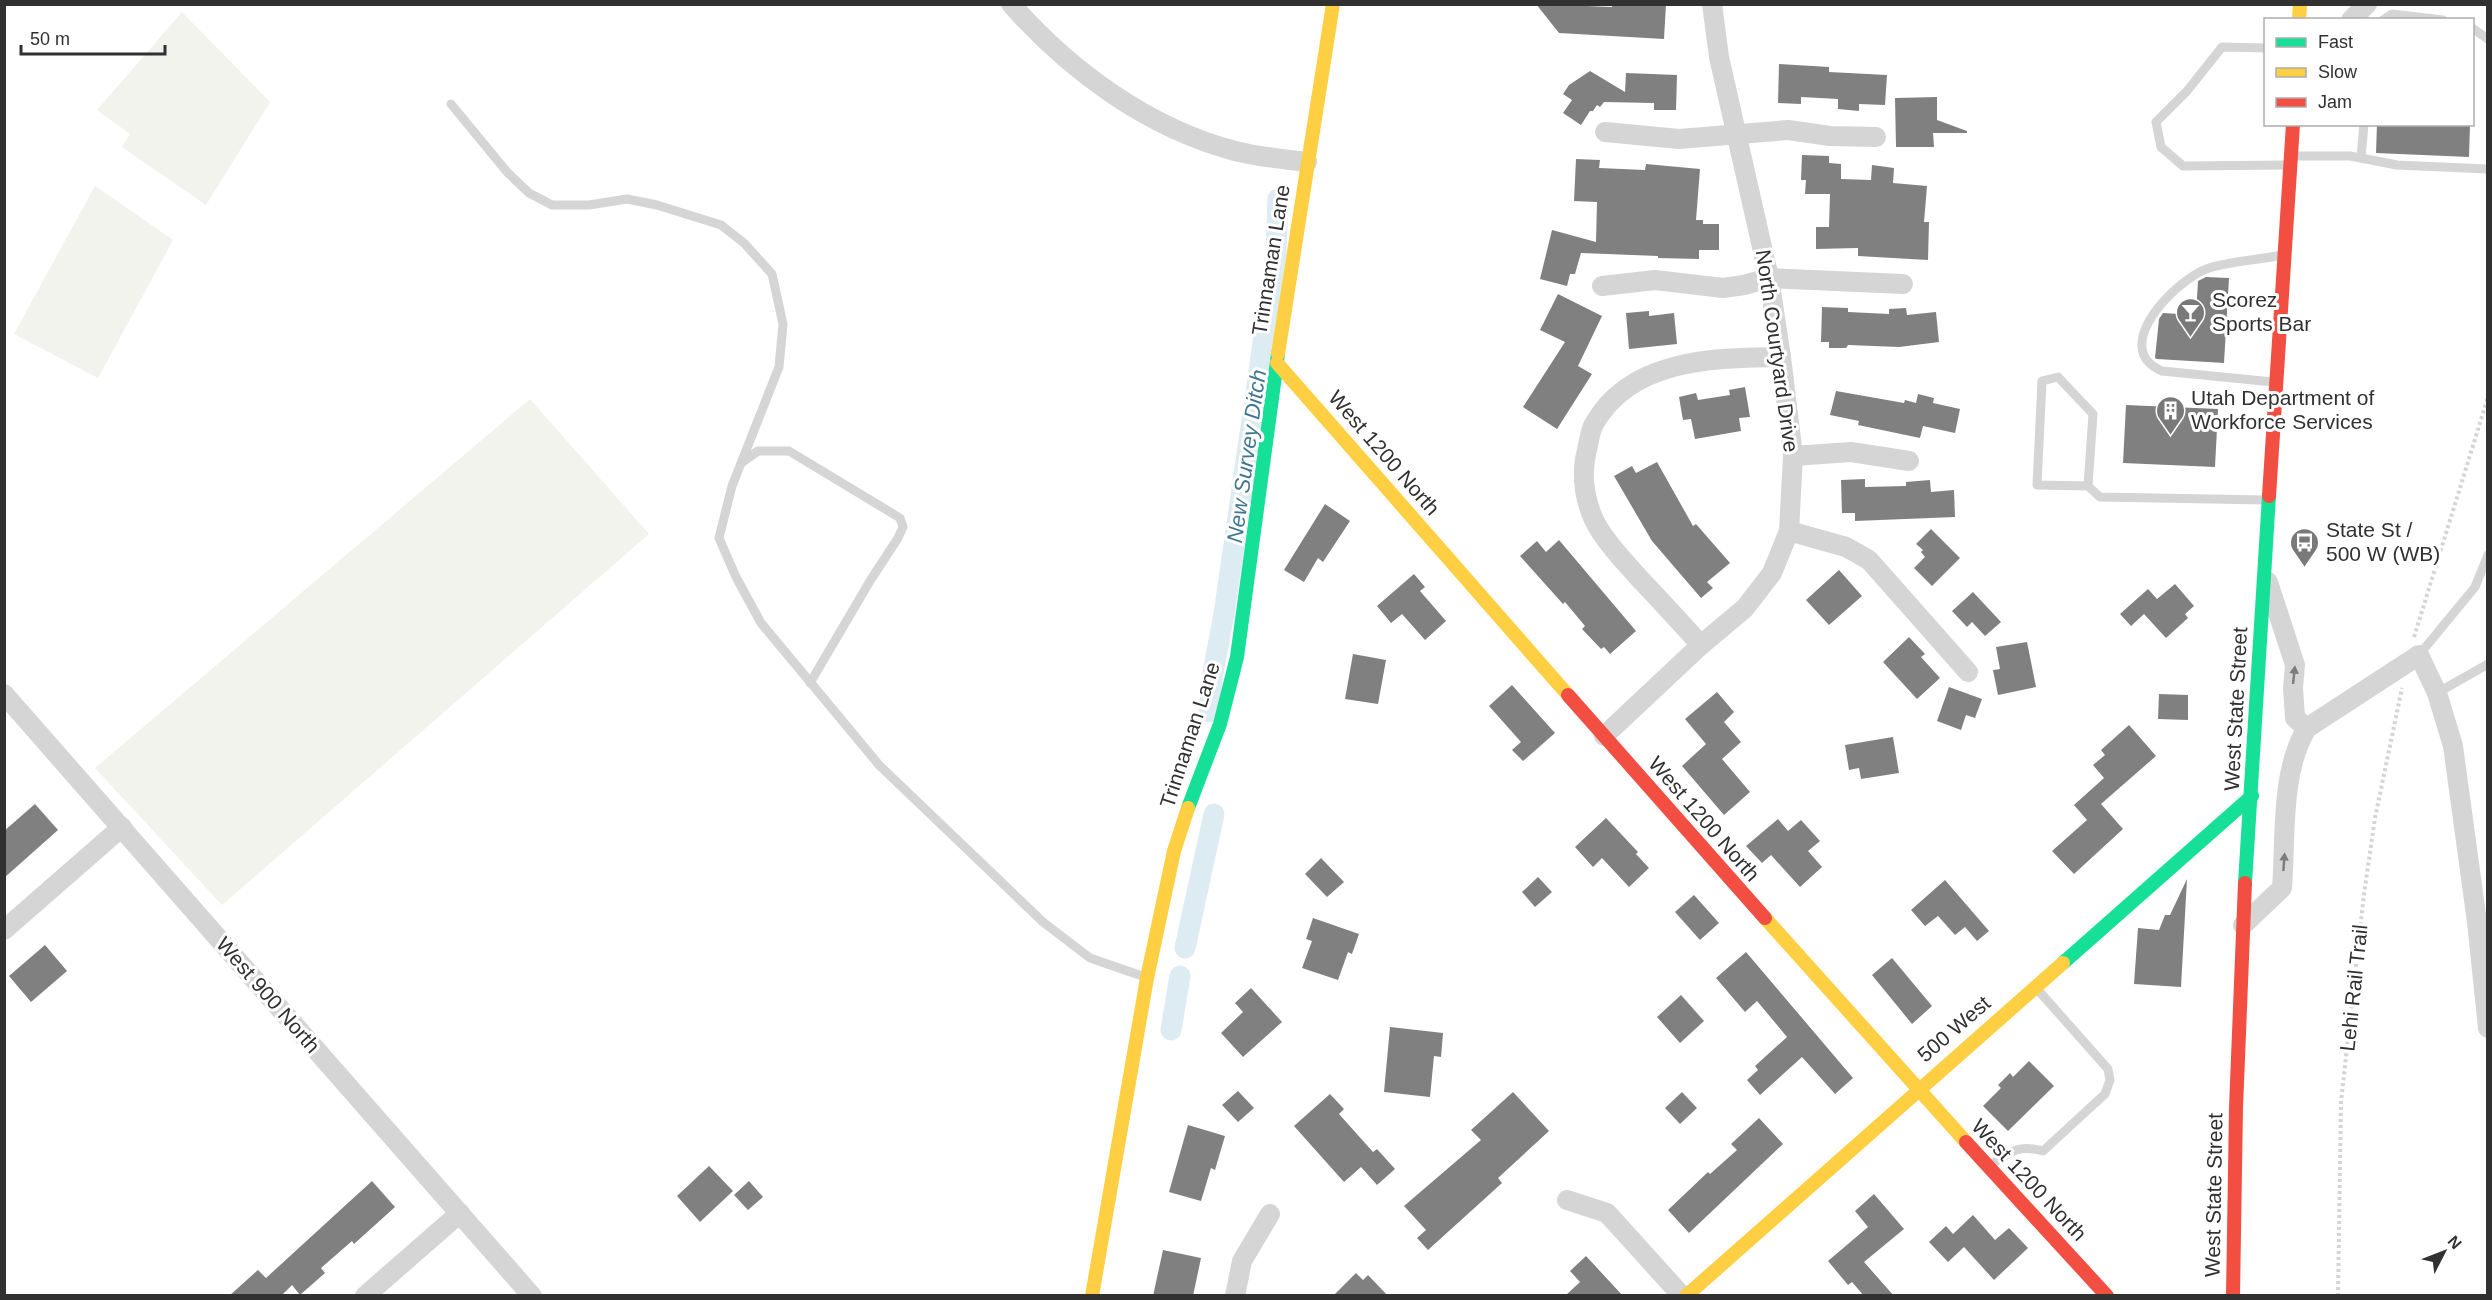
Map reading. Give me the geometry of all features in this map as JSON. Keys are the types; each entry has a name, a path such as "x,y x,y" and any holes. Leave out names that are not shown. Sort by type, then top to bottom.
{"street":[{"path":"1011,4 1058,53 1111,93 1146,114 1194,137 1235,151 1307,162"},
{"name":"Trinnaman Lane","path":"1092,1296 1147,978 1174,851 1197,782 1220,724 1237,657 1276,363 1333,4"},
{"name":"North Courtyard Drive","path":"1604,736 1701,645 1745,608 1772,573 1789,531 1793,456 1781,357 1769,278 1719,57 1712,4"},
{"path":"2353,18 2367,4"},
{"name":"West State Street","path":"2233,1296 2236,1108 2243,925 2293,126"},
{"path":"1605,132 1679,140 1788,130 1830,136 1876,137"},
{"path":"1602,286 1655,280 1723,288 1769,278 1904,284"},
{"path":"1701,645 1614,551 1590,511 1584,491 1585,458 1593,426 1610,401 1630,384 1660,370 1698,362 1741,357 1781,357"},
{"name":"West 1200 North","path":"1276,363 1917,1090 2107,1296"},
{"path":"1793,456 1851,452 1908,461"},
{"path":"1789,531 1846,547 1869,560 1968,672"},
{"path":"2264,569 2295,665 2293,688 2295,718 2307,728"},
{"path":"2243,925 2282,888 2289,783 2298,743 2307,728 2419,655 2437,693 2453,746 2482,918 2487,1028"},
{"name":"West 900 North","path":"4,694 532,1296"},
{"name":"500 West","path":"1684,1296 2252,796"},
{"path":"4,930 122,827"},
{"path":"1567,1200 1607,1213 1684,1296"},
{"path":"365,1296 460,1213"},
{"path":"1235,1296 1242,1261 1270,1214"}],"lane":[{"path":"2386,18 2392,14 2426,18"},
{"path":"2474,29 2487,39"},
{"path":"2264,48 2222,47 2187,91 2156,122 2161,147 2183,166 2350,156 2397,165 2487,169"},
{"path":"451,104 507,172 529,193 552,205 589,205 627,200 657,205 714,222 744,243 772,274 783,324 779,367 732,486 719,538 736,577 761,623 879,765 1043,922 1090,958 1147,978"},
{"path":"2361,158 2364,126"},
{"path":"2276,382 2162,371 2150,366 2144,357 2141,344 2149,320 2162,303 2192,277 2208,269 2284,255"},
{"path":"2088,486 2093,414 2058,377 2042,381 2037,484 2088,486 2100,496 2268,500"},
{"path":"742,462 758,451 789,451 900,518 903,527 810,683"},
{"path":"2419,655 2475,587 2487,555"},
{"path":"2437,693 2487,664"},
{"path":"1989,1166 2014,1150 2027,1147 2043,1151 2105,1094 2110,1080 2108,1069 2035,986"}],"path":[{"path":"2421,614 2487,397"},
{"name":"Lehi Rail Trail","path":"2338,1296 2338,1206 2344,1079 2364,894 2375,818 2403,684"}],"shaded area":[{"path":"182,12 270,102 206,205 122,147 130,134 97,110"},
{"path":"95,186 173,240 98,378 14,334"},
{"path":"530,399 649,534 222,905 95,768"}],"building":[{"path":"1536,4 1612,7 1612,5 1666,4 1664,39 1559,33"},
{"path":"1779,64 1829,67 1829,72 1887,75 1885,105 1859,104 1859,111 1838,109 1838,99 1801,97 1801,104 1778,103"},
{"path":"1590,71 1625,92 1626,73 1677,75 1676,110 1654,110 1654,103 1604,102 1600,107 1597,105 1593,111 1590,111 1581,125 1563,113 1572,100 1563,94 1569,85"},
{"path":"1937,97 1937,120 1967,131 1967,133 1933,133 1934,147 1896,147 1895,98"},
{"path":"2377,126 2470,126 2469,157 2376,153"},
{"path":"1802,155 1829,156 1829,163 1841,164 1841,179 1871,180 1872,165 1894,168 1893,183 1927,186 1924,222 1929,222 1928,260 1858,256 1858,248 1816,249 1816,227 1829,227 1830,194 1805,194 1806,180 1801,180"},
{"path":"1576,159 1600,160 1599,168 1645,170 1646,164 1700,169 1696,220 1703,220 1703,224 1719,224 1719,250 1699,250 1699,259 1581,253 1575,274 1570,274 1567,286 1540,279 1552,230 1596,242 1597,202 1574,201"},
{"name":"Scorez Sports Bar","path":"2206,277 2229,278 2224,363 2155,358 2159,319 2163,313 2196,315 2198,281"},
{"path":"1558,294 1602,316 1578,366 1592,374 1557,429 1523,407 1565,342 1540,330"},
{"path":"1822,307 1848,308 1848,312 1889,314 1889,309 1906,308 1907,315 1936,312 1939,342 1899,347 1848,345 1846,348 1829,348 1829,342 1821,342"},
{"path":"1649,311 1649,316 1674,313 1677,344 1629,349 1626,313"},
{"path":"1745,387 1750,417 1739,418 1741,431 1695,439 1691,419 1683,420 1679,397 1696,393 1698,400 1730,395 1729,390"},
{"path":"1836,391 1904,403 1905,400 1916,403 1918,394 1934,398 1933,403 1960,409 1955,433 1923,426 1920,438 1858,425 1859,421 1830,415"},
{"name":"Utah Department of Workforce Services","path":"2126,405 2218,409 2215,467 2123,463"},
{"path":"1657,462 1693,526 1696,524 1730,563 1707,582 1713,588 1701,598 1652,541 1614,476 1632,466 1636,473"},
{"path":"1865,479 1865,487 1906,486 1906,482 1930,480 1931,492 1954,490 1955,517 1855,521 1855,513 1842,513 1841,480"},
{"path":"1325,504 1350,521 1323,562 1318,558 1304,582 1284,570"},
{"path":"1931,529 1960,558 1932,586 1914,568 1925,557 1921,552 1923,550 1916,544"},
{"path":"1559,540 1636,631 1610,654 1604,647 1601,649 1582,629 1585,626 1565,602 1563,604 1520,556 1537,541 1546,552"},
{"path":"1839,570 1862,596 1829,625 1806,600"},
{"path":"1414,574 1425,587 1420,591 1446,621 1425,640 1402,614 1391,623 1377,606"},
{"path":"2175,584 2194,606 2185,614 2188,618 2166,638 2144,614 2131,626 2120,614 2148,589 2157,599"},
{"path":"1973,592 2001,622 1985,636 1972,622 1967,627 1952,611"},
{"path":"1909,637 1925,654 1921,657 1940,678 1917,699 1883,662"},
{"path":"2027,642 2036,687 1998,695 1993,670 2000,669 1996,647"},
{"path":"1353,654 1386,660 1378,704 1345,699"},
{"path":"1512,685 1555,733 1523,761 1512,750 1521,742 1489,706"},
{"path":"1949,687 1982,699 1975,718 1966,715 1961,730 1937,721"},
{"path":"1717,692 1734,712 1724,722 1741,742 1722,759 1750,792 1724,815 1682,766 1706,744 1685,719"},
{"path":"2159,694 2188,695 2188,720 2158,719"},
{"path":"2129,725 2156,756 2101,804 2123,829 2074,874 2052,851 2087,820 2074,805 2104,778 2093,765 2105,755 2101,750"},
{"path":"1893,737 1899,773 1861,779 1859,768 1849,770 1845,745"},
{"path":"35,804 58,830 4,878 4,831"},
{"path":"1606,818 1638,852 1636,854 1649,868 1629,887 1602,858 1593,867 1575,847"},
{"path":"1778,819 1788,831 1801,820 1820,841 1808,851 1822,867 1800,887 1771,855 1762,863 1746,846"},
{"path":"1321,858 1344,882 1327,897 1305,874"},
{"path":"1538,877 1552,892 1535,907 1522,892"},
{"path":"2187,879 2181,987 2134,984 2138,928 2159,930 2165,915 2170,915"},
{"path":"1945,880 1989,931 1977,941 1965,927 1955,935 1938,916 1925,926 1911,910"},
{"path":"1694,895 1719,923 1700,940 1675,912"},
{"path":"1313,918 1359,934 1352,954 1348,952 1338,980 1302,968 1312,941 1306,939"},
{"path":"45,945 67,971 31,1002 9,976"},
{"path":"1746,952 1853,1078 1835,1094 1802,1057 1760,1095 1747,1080 1758,1070 1755,1066 1787,1037 1757,1001 1745,1012 1716,978"},
{"path":"1892,958 1932,1006 1912,1024 1872,975"},
{"path":"1251,988 1282,1022 1243,1057 1221,1033 1243,1012 1235,1003"},
{"path":"1681,995 1704,1021 1680,1043 1657,1017"},
{"path":"1390,1027 1443,1033 1441,1057 1434,1056 1430,1097 1384,1092"},
{"path":"2029,1061 2054,1086 2008,1131 1983,1106 2001,1088 1998,1085 2010,1073 2013,1077"},
{"path":"1238,1091 1254,1108 1238,1122 1222,1105"},
{"path":"1513,1092 1549,1131 1498,1178 1502,1183 1428,1250 1417,1238 1426,1230 1404,1206 1481,1140 1471,1130"},
{"path":"1682,1092 1697,1108 1680,1124 1665,1108"},
{"path":"1330,1094 1344,1109 1339,1114 1373,1152 1377,1149 1395,1169 1377,1185 1361,1167 1344,1182 1294,1126"},
{"path":"1759,1118 1783,1144 1689,1233 1668,1210 1708,1172 1710,1174 1737,1150 1731,1144"},
{"path":"1188,1125 1225,1136 1215,1170 1211,1168 1201,1201 1169,1192"},
{"path":"709,1166 733,1191 700,1222 677,1196"},
{"path":"372,1181 395,1207 354,1244 352,1241 321,1268 325,1273 300,1295 292,1285 281,1296 229,1296 258,1270 266,1278"},
{"path":"749,1181 763,1197 748,1210 734,1195"},
{"path":"1874,1194 1904,1229 1864,1262 1894,1296 1864,1296 1852,1282 1848,1285 1828,1261 1868,1227 1855,1211"},
{"path":"1973,1215 1995,1240 2009,1228 2028,1248 1994,1280 1964,1247 1948,1262 1929,1242 1946,1226 1953,1234"},
{"path":"1163,1250 1201,1258 1193,1296 1153,1296"},
{"path":"1586,1256 1623,1296 1565,1296 1580,1282 1570,1271"},
{"path":"1356,1273 1363,1280 1368,1275 1388,1296 1333,1296"}],"waterway":[{"name":"New Survey Ditch","path":"1209,712 1212,678 1224,614 1276,253 1278,199"},
{"name":"New Survey Ditch","path":"1185,948 1214,814"},
{"name":"New Survey Ditch","path":"1171,1030 1180,976"}],"traffic: fast":[{"path":"1188,808 1220,724 1237,657 1278,354"},
{"path":"2245,883 2269,496"},
{"path":"2063,963 2252,796"}],"traffic: slow":[{"path":"1278,354 1333,4"},
{"path":"2299,18 2300,4"},
{"path":"1277,363 1568,695"},
{"path":"1092,1296 1147,978 1174,851 1188,808"},
{"path":"1765,918 1966,1142"},
{"path":"1686,1296 2063,963"}],"traffic: jam":[{"path":"2269,496 2293,126"},
{"path":"1568,695 1765,918"},
{"path":"2233,1296 2236,1108 2245,883"},
{"path":"1966,1142 2107,1296"}],"place":[{"name":"Scorez Sports Bar","path":"2191,338"},
{"name":"Utah Department of Workforce Services","path":"2170,436"},
{"name":"State St / 500 W (WB)","path":"2305,568"}]}
